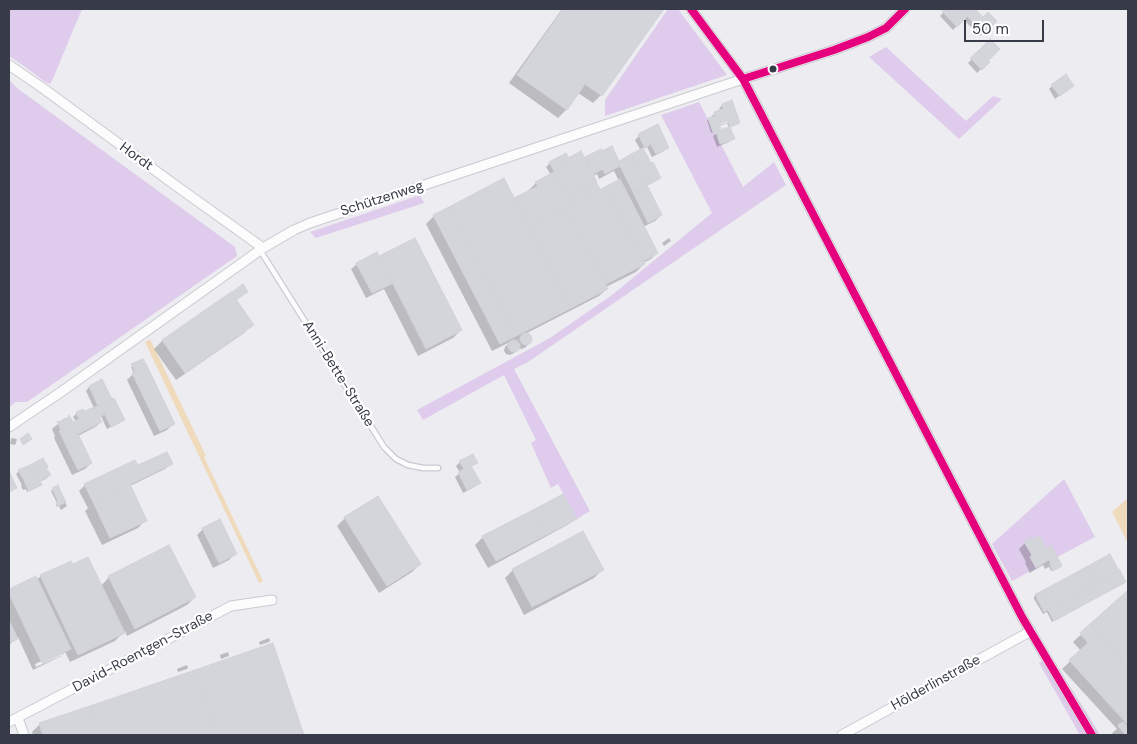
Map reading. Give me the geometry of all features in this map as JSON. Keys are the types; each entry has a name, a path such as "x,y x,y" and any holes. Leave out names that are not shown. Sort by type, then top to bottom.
{"street":[{"path":"691,9 743,79 1006,586 1030,631 1092,735"},
{"name":"Schützenweg","path":"9,427 262,249 294,230 310,223 834,50 886,28 905,9"},
{"name":"Hordt","path":"9,65 262,249"},
{"name":"David-Roentgen-Straße","path":"9,722 231,606 272,600"},
{"name":"Hölderlinstraße","path":"842,735 1030,631"},
{"path":"18,718 24,735"}],"lane":[{"name":"Anni-Bette-Straße","path":"262,249 384,447 396,459 408,465 438,468"}],"shaded area":[{"path":"9,9 82,9 50,84 9,56"},
{"path":"668,9 678,9 727,75 605,116 605,100"},
{"path":"886,47 966,121 993,96 1002,99 959,139 869,57"},
{"path":"9,80 17,88 235,247 237,256 27,402 16,402 9,407"},
{"path":"699,102 743,187 774,162 786,185 528,362 514,369 590,511 577,519 558,484 551,488 531,443 536,440 504,375 423,420 417,410 550,338 612,295 712,213 661,115"},
{"path":"420,195 424,203 316,238 310,232"},
{"path":"150,339 263,581 259,583 145,342"},
{"path":"1064,479 1095,537 1012,581 992,544"},
{"path":"1128,498 1128,543 1112,512"},
{"path":"1051,657 1100,735 1080,735 1039,663"}],"building":[{"path":"563,9 664,9 602,96 585,84 567,110 517,75"},
{"path":"945,9 975,9 957,27 942,11"},
{"path":"975,9 983,17 988,12 997,21 985,34 968,17"},
{"path":"990,39 1000,49 988,61 978,51"},
{"path":"978,51 990,62 982,70 970,58"},
{"path":"1066,74 1074,86 1060,96 1051,85"},
{"path":"732,100 738,117 718,124 714,112 723,109 722,104"},
{"path":"715,116 721,130 713,132 708,118"},
{"path":"738,117 740,123 730,127 728,121"},
{"path":"658,124 669,148 656,154 651,144 645,148 638,134"},
{"path":"730,127 735,139 720,144 716,131"},
{"path":"612,146 620,166 605,174 603,169 593,174 585,157"},
{"path":"643,148 661,178 647,185 631,154"},
{"path":"581,151 597,182 567,197 554,171 571,162 568,158"},
{"path":"566,153 571,162 554,171 549,162"},
{"path":"631,154 647,185 633,192 618,162"},
{"path":"554,172 567,197 596,182 600,189 529,226 514,198 538,186 535,182"},
{"path":"504,178 571,308 516,336 449,207"},
{"path":"620,179 658,253 644,261 605,187"},
{"path":"647,185 662,215 648,223 633,192"},
{"path":"605,187 645,264 606,284 566,207"},
{"path":"449,207 516,336 500,344 433,215"},
{"path":"566,207 608,289 571,308 529,226"},
{"path":"415,238 462,330 426,349 379,256"},
{"path":"377,252 393,283 372,293 356,263"},
{"path":"243,284 248,292 236,300 231,293"},
{"path":"231,292 254,325 185,373 162,340"},
{"path":"528,333 531,334 531,344 524,345 521,344 520,337 521,334"},
{"path":"516,340 519,341 519,351 512,352 509,351 508,344 509,341"},
{"path":"143,359 147,366 135,371 131,364"},
{"path":"147,366 175,424 160,431 132,373"},
{"path":"102,379 112,399 98,406 89,386"},
{"path":"114,398 125,420 111,427 100,405"},
{"path":"100,405 105,414 99,417 95,407"},
{"path":"94,407 102,422 84,431 76,412"},
{"path":"69,415 73,422 79,419 84,431 78,434 92,463 78,470 59,431 61,430 57,421 69,417"},
{"path":"28,433 32,439 23,445 20,439"},
{"path":"167,452 173,464 93,502 84,484 135,460 138,465"},
{"path":"473,454 478,463 471,466 481,483 467,490 458,472 464,469 459,461"},
{"path":"43,458 48,467 46,468 51,475 40,481 32,464"},
{"path":"32,464 40,481 27,487 18,470"},
{"path":"9,471 17,488 9,492"},
{"path":"40,481 42,485 29,491 27,487"},
{"path":"130,484 147,521 110,538 93,502"},
{"path":"58,485 62,494 56,497 52,488"},
{"path":"62,494 66,502 58,506 56,497"},
{"path":"563,494 577,519 546,535 533,510"},
{"path":"378,496 421,564 387,586 344,517"},
{"path":"533,510 546,535 496,561 482,536"},
{"path":"220,519 237,554 219,563 202,528"},
{"path":"583,531 604,570 532,607 512,569"},
{"path":"1040,536 1046,548 1051,545 1059,560 1051,564 1049,560 1036,568 1030,557 1032,555 1024,542 1032,537 1033,539"},
{"path":"169,545 196,597 135,629 108,576"},
{"path":"1110,554 1119,571 1097,583 1088,566"},
{"path":"88,557 125,633 78,655 40,575 71,561 73,564"},
{"path":"1059,560 1062,566 1053,571 1050,565"},
{"path":"1088,566 1097,583 1049,609 1040,592"},
{"path":"1119,569 1126,582 1054,621 1048,610 1119,571"},
{"path":"36,576 71,649 42,663 9,594 9,589"},
{"path":"1128,590 1128,667 1090,624"},
{"path":"1040,592 1049,609 1044,612 1035,594"},
{"path":"9,620 18,639 9,643"},
{"path":"1090,624 1128,667 1128,725 1069,660 1088,643 1080,633"},
{"path":"273,643 304,735 217,735 195,670"},
{"path":"195,670 217,735 100,735 90,706"},
{"path":"90,706 100,735 43,735 39,723"},
{"path":"1123,722 1128,727 1128,735 1118,726"}],"transit line":[{"path":"691,9 743,79 1022,617 1092,735"},
{"path":"743,79 868,37 886,28 905,9"}]}
